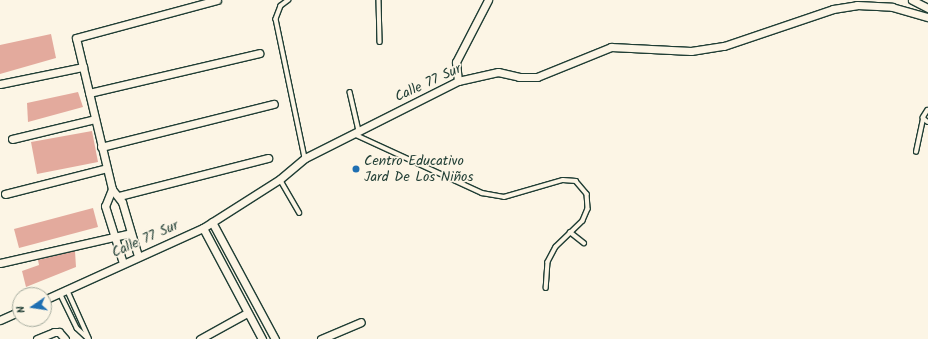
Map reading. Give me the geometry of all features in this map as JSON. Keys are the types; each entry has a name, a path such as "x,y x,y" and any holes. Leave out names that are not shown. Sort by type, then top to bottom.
{"street":[{"path":"138,256 118,196 112,189 76,38 79,35 217,0"},
{"path":"458,81 456,62 488,0"},
{"path":"912,0 928,8"},
{"name":"Calle 77 Sur","path":"52,296 202,228 280,179 305,158 458,81 498,72 519,77 536,77 611,47 691,51 724,46 833,9 857,5 892,7 928,17"},
{"path":"89,93 259,53"},
{"path":"0,84 83,67"},
{"path":"101,147 274,104"},
{"path":"12,139 95,119"},
{"path":"118,196 268,158"},
{"path":"5,194 107,168"},
{"path":"112,189 105,206 123,263"},
{"path":"212,222 275,339"},
{"path":"202,228 262,339"},
{"path":"0,263 131,233"},
{"path":"200,339 247,313"},
{"path":"0,320 12,315"},
{"path":"321,339 361,322"},
{"path":"37,339 54,332 60,332 65,339"}],"lane":[{"path":"289,0 280,6 276,19 305,158"},
{"path":"379,0 380,42"},
{"path":"350,92 356,132 482,193 504,197 563,180 576,181 587,194 588,209 583,221 556,247 548,262 546,288"},
{"path":"916,152 923,118 928,110"},
{"path":"923,118 928,122"},
{"path":"280,179 300,213"},
{"path":"570,232 584,243"},
{"path":"68,289 89,339"},
{"path":"59,293 75,325 89,339"}],"building":[{"path":"51,34 56,58 0,74 0,45"},
{"path":"78,92 83,107 28,122 27,103"},
{"path":"92,131 98,162 37,174 31,142"},
{"path":"93,208 98,227 19,248 14,229"},
{"path":"75,251 76,267 26,287 22,271 39,265 38,260"}],"place":[{"name":"Centro Educativo Jard De Los Niños","path":"356,169"}]}
